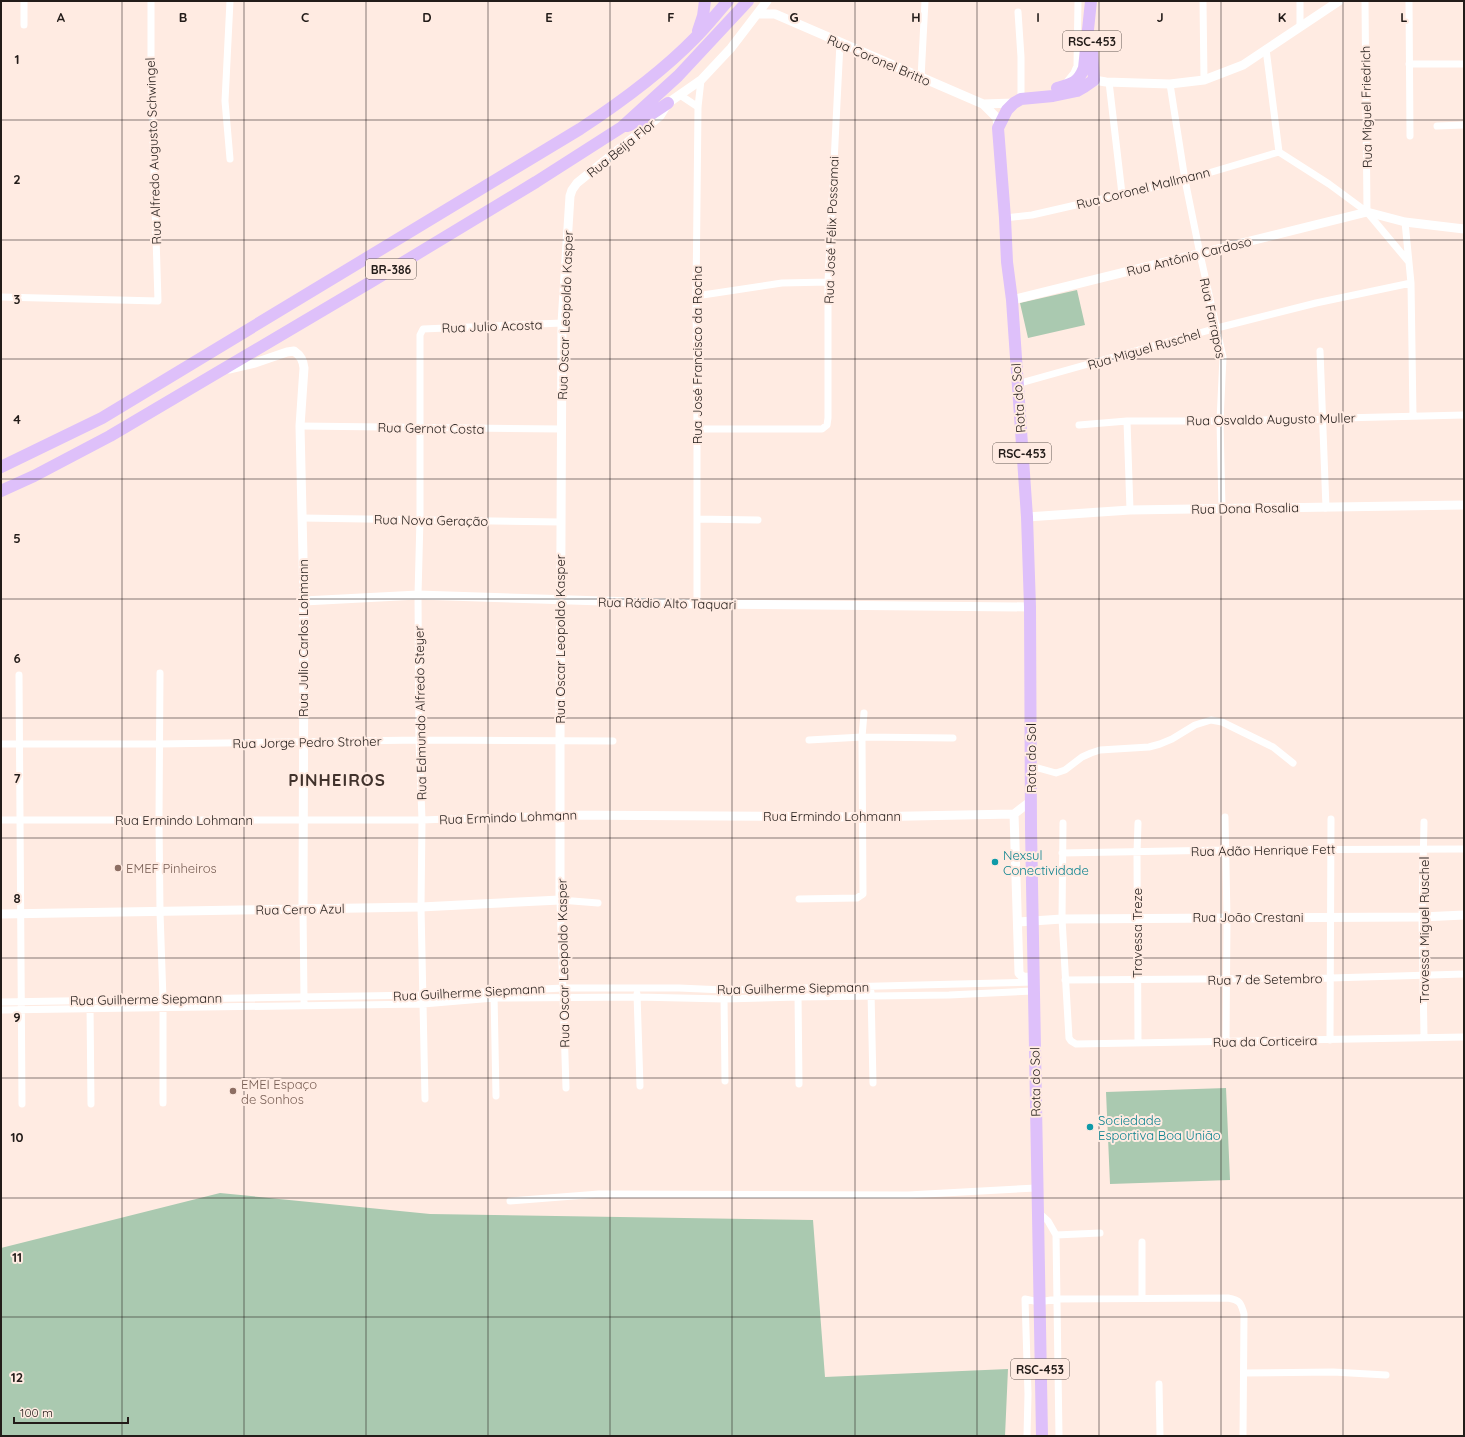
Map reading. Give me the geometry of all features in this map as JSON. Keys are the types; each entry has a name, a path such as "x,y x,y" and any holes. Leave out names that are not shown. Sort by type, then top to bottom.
{"highway":[{"path":"696,38 701,24 705,1"},
{"name":"BR-386","path":"1,467 58,441 102,418 580,129 638,88 696,38 728,1"},
{"name":"BR-386","path":"1,491 34,476 110,436 222,371 522,190 622,127 678,76 748,1"},
{"name":"RSC-453","path":"1078,80 1084,68 1091,1"},
{"name":"RSC-453","path":"1091,1 1092,63 1094,80"},
{"path":"1087,35 1089,70 1094,80"},
{"path":"998,128 1004,115 1021,100 1078,80 1094,80"},
{"path":"1021,100 1077,91 1094,80"},
{"path":"622,127 641,121 668,103"},
{"name":"Rota do Sol","path":"998,128 1027,517 1030,607 1033,921 1027,984 1037,1211 1042,1436"}],"street":[{"path":"24,1 24,25"},
{"name":"Rua Alfredo Augusto Schwingel","path":"1,297 158,300 151,91 151,1"},
{"path":"230,1 225,101 230,159"},
{"path":"921,78 925,1"},
{"path":"1062,86 1074,73 1077,66 1078,1"},
{"path":"1203,1 1204,80"},
{"path":"1300,1 1300,26"},
{"path":"1094,80 1109,82 1170,84 1204,80 1243,65 1266,48 1339,1"},
{"name":"Rua Miguel Friedrich","path":"1364,1 1367,212"},
{"path":"1409,1 1410,136"},
{"path":"668,103 701,80 731,48 766,2"},
{"name":"Rua Coronel Britto","path":"766,2 775,14"},
{"path":"983,104 1021,100 1021,57 1018,12"},
{"name":"Rua Coronel Britto","path":"757,14 775,14 983,104"},
{"name":"Rua José Félix Possamai","path":"697,429 822,429 827,425 828,282 840,43"},
{"path":"1266,48 1279,152 1367,212 1408,262"},
{"path":"1409,64 1464,64"},
{"name":"Rua José Francisco da Rocha","path":"697,604 696,296 698,107 701,80"},
{"path":"1109,82 1122,194"},
{"name":"Rua Farrapos","path":"1170,84 1200,254 1223,357 1220,421 1222,508"},
{"path":"680,95 698,107"},
{"name":"Rua Beija Flor","path":"572,190 577,184 660,116 668,103"},
{"path":"983,104 997,118 998,128"},
{"path":"1437,126 1464,125"},
{"name":"Rua Coronel Mallmann","path":"1005,218 1032,215 1186,180 1279,152"},
{"name":"Rua Oscar Leopoldo Kasper","path":"566,1088 560,900 562,323 569,203 572,190"},
{"path":"1367,212 1404,222 1464,229"},
{"name":"Rua Antônio Cardoso","path":"1012,300 1367,212"},
{"path":"1404,222 1411,283 1413,416"},
{"path":"696,296 753,286 782,283 828,282"},
{"name":"Rua Miguel Ruschel","path":"1017,384 1217,328 1316,303 1411,283"},
{"name":"Rua Julio Acosta","path":"422,329 562,323"},
{"name":"Rua Edmundo Alfredo Steyer","path":"422,329 420,335 420,519 418,595 419,740 422,820 422,1004 425,1099"},
{"name":"Rua Julio Carlos Lohmann","path":"222,371 294,351 300,355 303,360 304,368 300,426 304,601 304,742 302,820 305,1006"},
{"path":"1320,352 1326,508"},
{"name":"Rua Osvaldo Augusto Muller","path":"1079,425 1127,421 1220,421 1464,415"},
{"path":"1127,421 1130,510"},
{"name":"Rua Gernot Costa","path":"300,426 562,430"},
{"name":"Rua Dona Rosalia","path":"1027,517 1130,510 1464,505"},
{"name":"Rua Nova Geração","path":"302,518 561,522"},
{"path":"697,519 758,520"},
{"name":"Rua Rádio Alto Taquari","path":"304,601 418,595 697,604 1030,607"},
{"path":"160,673 160,912 163,998 163,1103"},
{"path":"19,675 22,1104"},
{"path":"799,899 857,898 863,894 862,737 864,713"},
{"path":"1031,766 1056,773 1065,770 1082,757 1100,750 1149,747 1172,739 1195,725 1211,720 1229,725 1273,747 1293,763"},
{"path":"809,740 862,737 953,738"},
{"name":"Rua Jorge Pedro Stroher","path":"1,744 160,744 419,740 613,741"},
{"path":"1027,984 1019,973 1014,814 1031,801"},
{"name":"Rua Ermindo Lohmann","path":"1,820 422,820 560,815 862,817 1014,814"},
{"path":"1225,817 1227,918 1226,1042"},
{"path":"1330,819 1330,1040"},
{"name":"Travessa Miguel Ruschel","path":"1424,822 1422,917 1424,1037"},
{"path":"1063,823 1062,919 1066,980"},
{"name":"Travessa Treze","path":"1138,823 1138,1043"},
{"name":"Rua Adão Henrique Fett","path":"1062,853 1137,853 1225,850 1464,849"},
{"name":"Rua Cerro Azul","path":"1,914 421,907 560,900 598,903"},
{"name":"Rua João Crestani","path":"1018,922 1062,919 1422,917 1464,915"},
{"name":"Rua 7 de Setembro","path":"1066,980 1331,978 1464,974"},
{"name":"Rua da Corticeira","path":"1066,980 1069,1038 1071,1042 1076,1044 1464,1037"},
{"name":"Rua Guilherme Siepmann","path":"1,1002 163,998 422,995 637,997 679,999 900,996 1027,984"},
{"name":"Rua Guilherme Siepmann","path":"1,1010 422,1004 563,988 679,988 724,990 1027,984"},
{"path":"871,986 873,1083"},
{"path":"636,988 640,1086"},
{"path":"679,988 679,999"},
{"path":"798,988 799,1084"},
{"path":"724,990 725,1082"},
{"path":"494,995 496,1096"},
{"path":"90,1000 90,1104"},
{"path":"510,1201 599,1194 908,1195 1036,1188"},
{"path":"1037,1211 1048,1221 1056,1235 1059,1436"},
{"path":"1056,1235 1100,1233"},
{"path":"1142,1242 1142,1298"},
{"path":"1027,1436 1028,1394 1025,1298 1039,1302 1057,1299 1235,1299 1241,1304 1244,1314 1243,1436"},
{"path":"1244,1373 1333,1372 1386,1375"},
{"path":"1159,1384 1160,1436"}],"green space":[{"path":"1077,290 1085,325 1028,338 1020,303"},
{"path":"1226,1088 1230,1180 1110,1184 1106,1092"},
{"path":"220,1193 430,1214 813,1220 825,1377 1008,1369 1005,1436 1,1436 1,1248"}],"place":[{"name":"Nexsul Conectividade","path":"995,862"},
{"name":"EMEF Pinheiros","path":"118,868"},
{"name":"EMEI Espaço de Sonhos","path":"233,1091"},
{"name":"Sociedade Esportiva Boa União","path":"1090,1127"}],"district":[{"name":"PINHEIROS","path":"337,779"}]}
